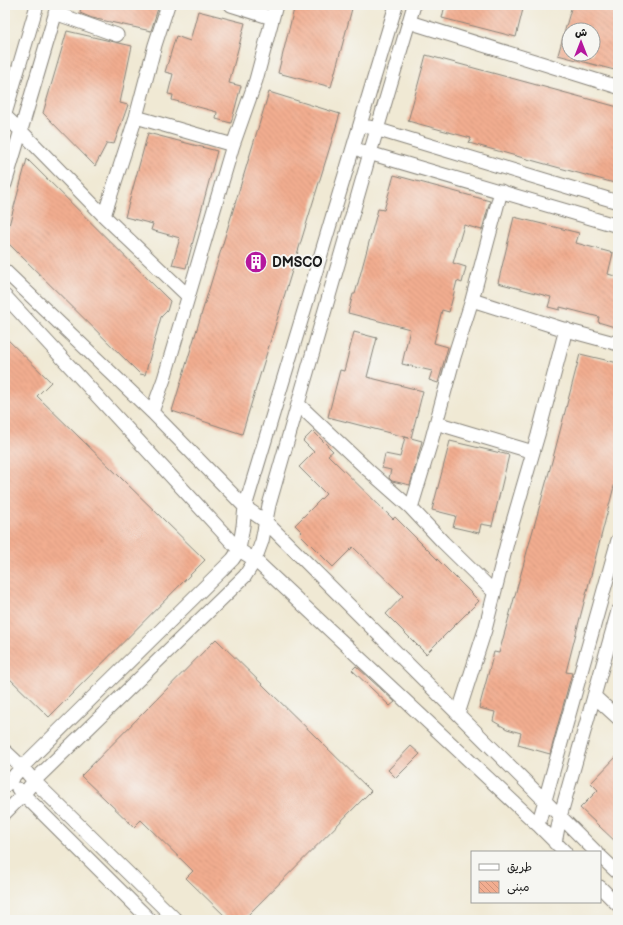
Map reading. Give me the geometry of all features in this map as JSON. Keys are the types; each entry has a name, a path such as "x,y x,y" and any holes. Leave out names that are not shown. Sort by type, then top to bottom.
{"street":[{"path":"37,5 5,115 104,216 188,296"},
{"path":"104,216 136,117 154,45 168,5"},
{"path":"230,5 272,18"},
{"path":"152,412 164,379 233,145 256,80 276,5"},
{"path":"150,920 7,781 233,559 239,550 244,526 245,507 396,5"},
{"path":"5,813 23,795 34,781 245,576 255,560 262,541 269,505 414,5"},
{"path":"5,184 57,9 117,35"},
{"path":"409,22 618,87"},
{"path":"136,117 233,145"},
{"path":"360,124 618,202"},
{"path":"353,149 618,226"},
{"path":"411,508 454,357 472,300 501,192"},
{"path":"5,271 152,412 245,507 266,522 595,851"},
{"path":"5,296 239,550 255,560 564,851"},
{"path":"472,300 618,344"},
{"path":"458,714 485,630 566,329"},
{"path":"298,404 411,508 494,592"},
{"path":"436,423 533,452"},
{"path":"538,825 618,540"},
{"path":"555,843 560,817 618,611"},
{"path":"594,696 618,718"},
{"path":"5,751 176,920"},
{"path":"601,857 618,873"},
{"path":"601,888 618,905"}],"building":[{"path":"81,5 159,5 151,31 92,18 80,13"},
{"path":"295,5 353,5 331,87 278,73"},
{"path":"445,5 524,5 516,37 442,18"},
{"path":"572,5 618,5 618,71 584,62 601,62 601,22 567,22"},
{"path":"198,11 245,23 229,83 241,86 231,123 216,119 217,112 172,100 173,95 168,94 173,74 165,72 176,36 190,41"},
{"path":"67,31 132,46 120,103 128,105 114,144 107,143 95,166 43,113"},
{"path":"561,44 561,56 558,55"},
{"path":"426,55 618,107 618,184 469,143 471,138 408,121"},
{"name":"DMSCO","path":"269,92 340,114 242,434 172,411"},
{"path":"148,133 217,151 186,268 172,265 180,238 151,230 153,224 125,217"},
{"path":"27,159 170,301 167,311 161,317 145,375 140,374 5,240"},
{"path":"394,175 490,201 482,230 464,225 453,263 466,267 462,283 457,281 449,312 442,310 434,343 448,347 438,383 429,380 432,371 402,364 410,329 348,313 353,294 355,294 378,209 384,210"},
{"path":"514,217 579,233 576,243 613,253 608,274 618,277 618,328 598,322 599,317 560,307 560,310 548,307 551,297 498,283"},
{"path":"354,332 377,338 367,377 423,391 411,438 422,441 410,485 392,481 389,478 391,470 382,468 385,454 400,457 405,437 409,438 328,417 340,370 344,371"},
{"path":"5,337 51,382 37,396 205,560 49,717 5,674"},
{"path":"580,354 618,363 618,471 566,672 572,673 550,754 518,745 521,733 507,729 493,721 495,712 479,708 494,652 499,653"},
{"path":"313,431 333,451 328,455 393,519 395,517 479,601 426,654 386,614 403,596 353,547 333,567 300,534 302,532 295,525 326,494 299,467 314,452 303,441"},
{"path":"450,441 509,455 492,526 481,524 479,533 453,527 456,516 432,510"},
{"path":"216,639 371,791 243,920 229,920 186,878 193,871 141,820 134,827 81,776"},
{"path":"356,666 395,702 390,706 352,670"},
{"path":"411,746 420,754 396,778 388,770"},
{"path":"618,755 618,844 580,808 598,790 591,783"}],"place":[{"name":"DMSCO","path":"256,262"}]}
